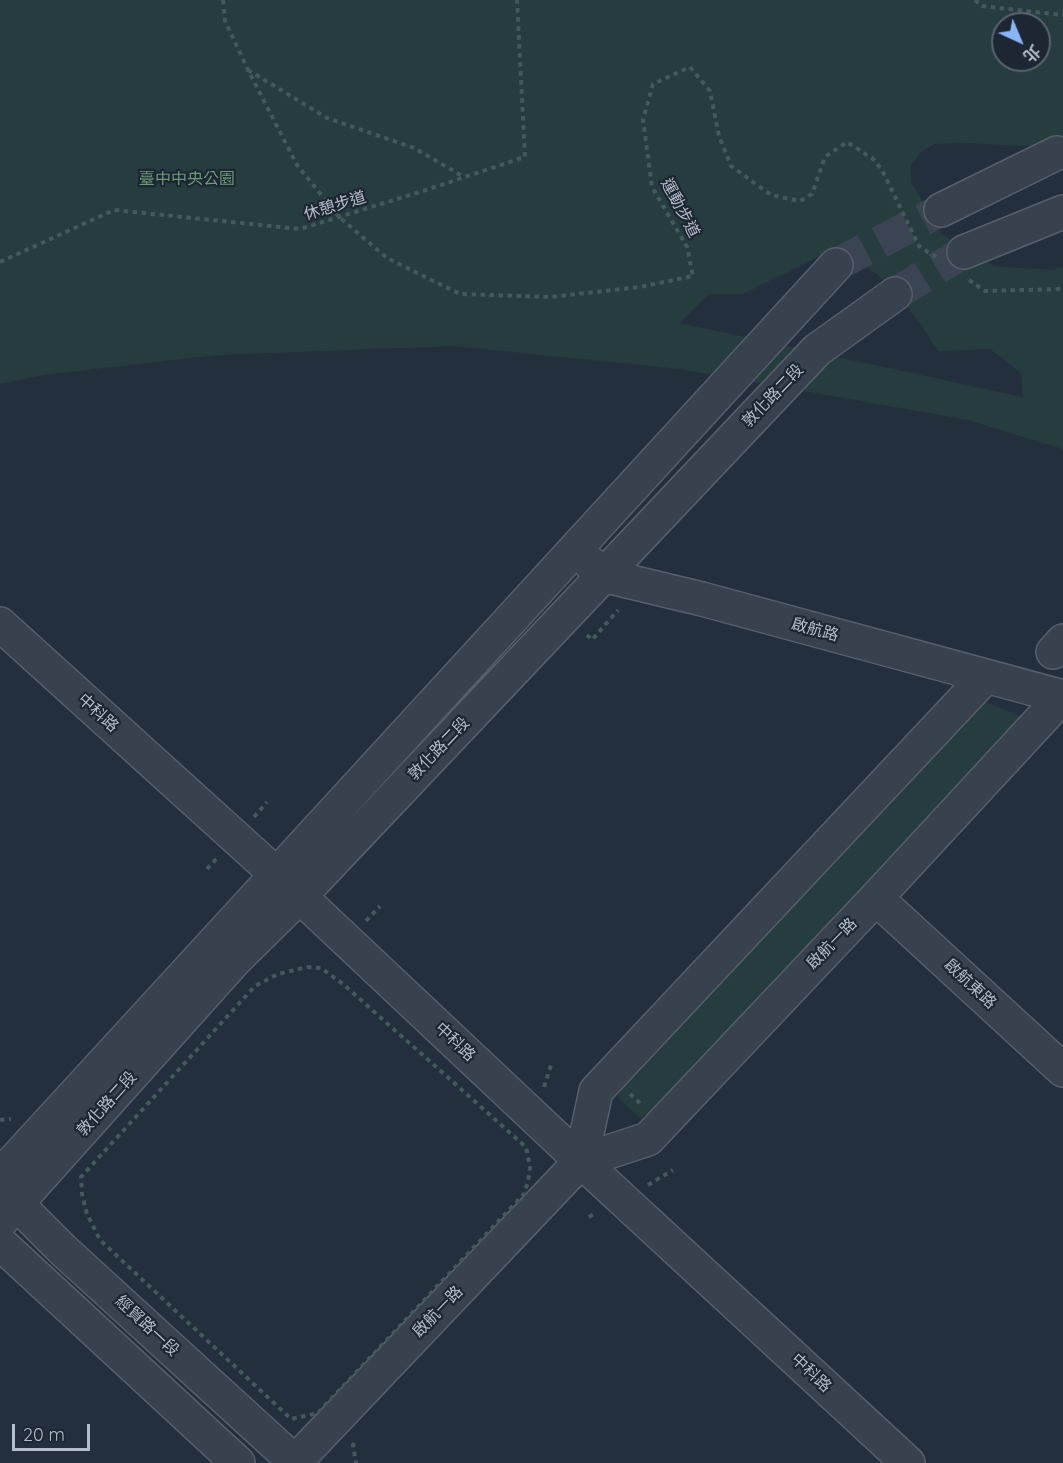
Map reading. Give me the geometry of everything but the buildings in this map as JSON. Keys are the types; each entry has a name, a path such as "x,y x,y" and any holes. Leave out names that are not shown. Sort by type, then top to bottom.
{"street":[{"path":"941,210 1057,153"},
{"path":"956,263 1063,212"},
{"name":"敦化路二段","path":"0,1176 836,265"},
{"name":"敦化路二段","path":"5,1205 235,960 300,896 817,350 895,294"},
{"path":"577,548 602,575"},
{"name":"啟航路","path":"602,575 702,599 1062,697"},
{"name":"中科路","path":"0,624 300,896 581,1161 908,1463"},
{"path":"581,1161 596,1091 986,676"},
{"name":"啟航一路","path":"296,1463 581,1161 648,1139 1062,697"},
{"name":"啟航東路","path":"876,898 1063,1070"},
{"name":"經貿路一段","path":"5,1205 296,1463"},
{"path":"0,1243 238,1463"}],"path":[{"name":"運動步道","path":"223,0 225,21 297,165 339,217 387,258 460,294 551,297 640,287 693,276 687,247 652,187 643,120 653,84 690,67 710,91 719,136 731,166 771,195 800,201 812,194 825,157 847,142 873,159 919,246 956,263 985,291 1063,289"},
{"name":"休憩步道","path":"0,262 114,210 300,229 525,157 517,0"},
{"path":"975,0 982,6 1063,15"},
{"path":"248,70 327,118 414,148 464,177"},
{"path":"307,967 321,968 343,984 518,1139 526,1147 530,1167 524,1194 318,1413 291,1419 100,1240 87,1214 81,1177 255,986 278,974 307,967"},
{"path":"612,1075 661,1125"},
{"path":"0,1120 16,1119"},
{"path":"355,1443 353,1445 356,1463"}],"green space":[{"name":"臺中中央公園","path":"0,0 1063,0 1063,142 1028,146 935,144 922,151 911,165 911,182 942,234 994,266 1052,270 1063,266 1063,449 968,420 680,369 454,346 219,355 50,374 0,384","holes":["834,249 877,274 915,316 938,351 990,349 1021,373 1023,397 680,323 709,294 743,294"]},
{"path":"983,701 1028,719 657,1109 640,1118 619,1099 618,1085"}],"tunnel":[{"path":"836,265 941,210"},
{"path":"895,294 964,252"}]}
